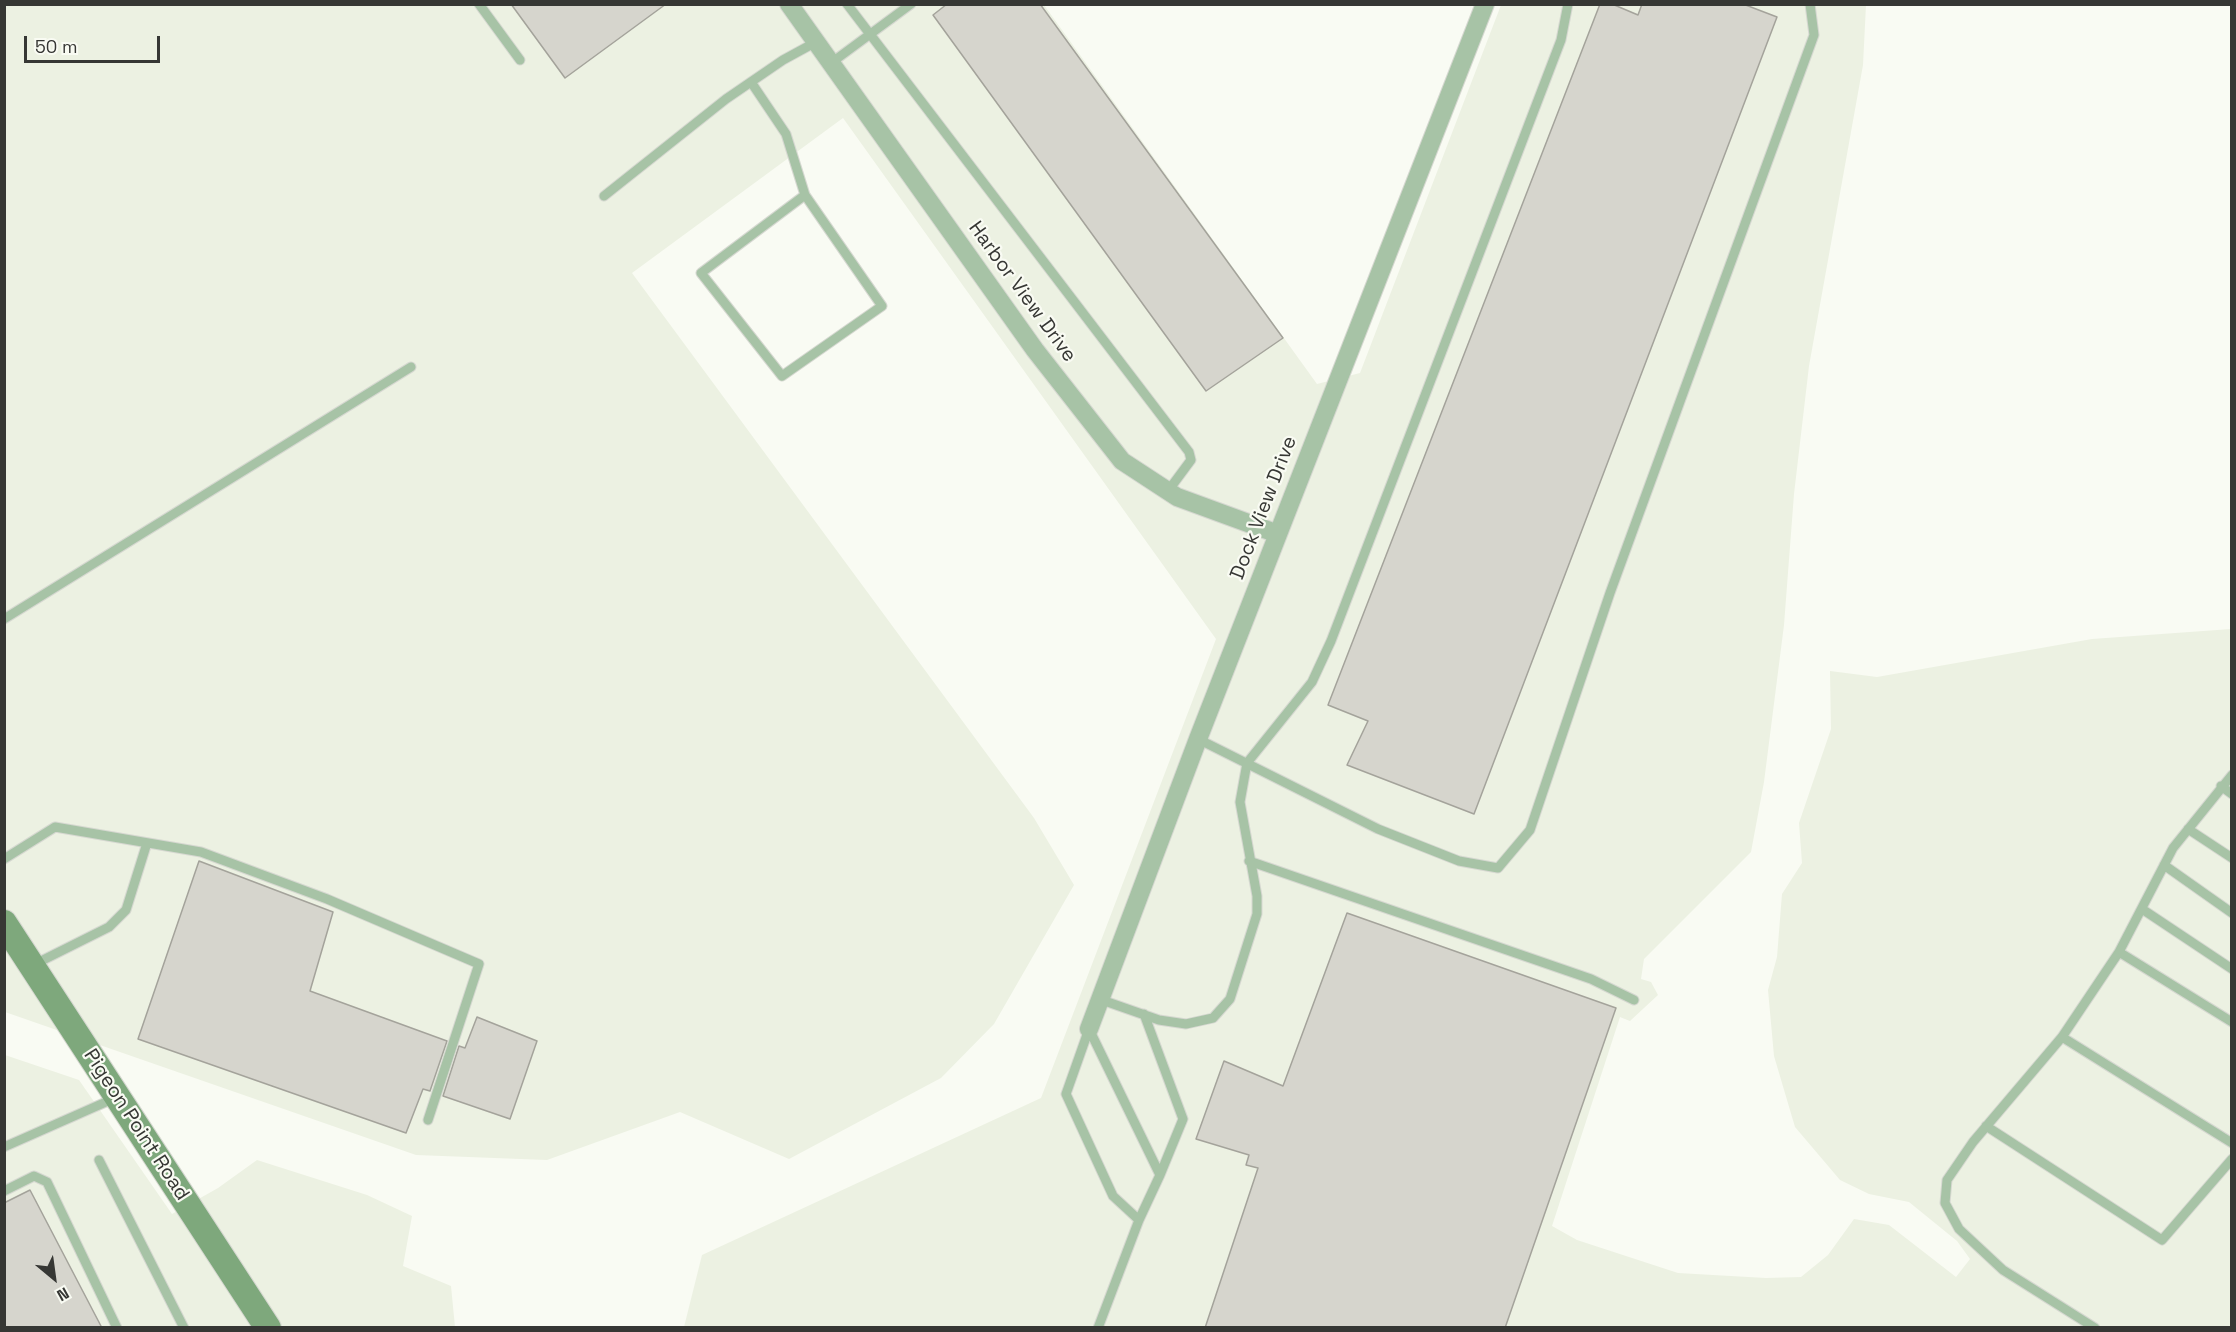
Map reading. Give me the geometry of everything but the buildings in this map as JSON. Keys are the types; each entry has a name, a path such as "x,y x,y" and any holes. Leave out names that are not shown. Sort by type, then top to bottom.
{"street":[{"name":"Harbor View Drive","path":"789,4 1035,350 1122,461 1177,497 1278,534"},
{"name":"Dock View Drive","path":"1089,1029 1198,739 1485,4"},
{"name":"Pigeon Point Road","path":"4,923 268,1328"}],"lane":[{"path":"479,4 520,60"},
{"path":"847,4 1189,452 1191,460 1168,491"},
{"path":"831,63 911,4"},
{"path":"1099,999 1144,1014 1186,1024 1213,1018 1230,999 1257,914 1257,896 1240,802 1247,763 1312,682 1331,641 1561,40 1568,4"},
{"path":"1198,739 1378,829 1459,861 1498,868 1530,830 1610,593 1814,35 1810,4"},
{"path":"604,196 750,82 816,42"},
{"path":"750,82 786,134 805,195 882,306 782,376 701,273 805,195"},
{"path":"4,618 411,367"},
{"path":"2095,1328 2003,1270 1959,1229 1945,1203 1947,1180 1986,1126 2062,1037 2119,952 2164,865 2221,786 2232,775"},
{"path":"2221,786 2232,794"},
{"path":"4,859 55,828 201,852 327,899 479,964 428,1120"},
{"path":"2188,830 2232,858"},
{"path":"32,965 109,927 126,910 147,843"},
{"path":"1250,861 1591,978 1634,999"},
{"path":"2164,865 2232,913"},
{"path":"2142,909 2232,969"},
{"path":"2119,952 2232,1022"},
{"path":"1098,1328 1139,1220 1183,1119 1144,1014"},
{"path":"1089,1029 1160,1175"},
{"path":"1089,1029 1066,1094 1113,1196 1139,1220"},
{"path":"2062,1037 2232,1143"},
{"path":"4,1147 117,1097"},
{"path":"1986,1126 2162,1240 2232,1160"},
{"path":"99,1160 184,1328"},
{"path":"4,1191 34,1176 47,1182 117,1328"}],"shaded area":[{"path":"5,5 1044,5 1317,384 1360,373 1501,5 1866,5 1863,65 1809,366 1794,494 1784,625 1764,782 1751,852 1644,959 1641,979 1651,982 1658,995 1630,1021 1620,1017 1552,1226 1577,1240 1678,1273 1766,1278 1801,1277 1828,1255 1854,1219 1889,1225 1956,1277 1970,1259 1957,1241 1909,1202 1869,1194 1840,1180 1795,1127 1774,1056 1768,990 1777,957 1782,894 1802,863 1799,823 1831,729 1830,671 1877,677 2092,639 2231,629 2231,1327 684,1327 702,1255 1041,1098 1216,639 843,118 632,273 1034,818 1074,885 994,1024 941,1078 789,1159 680,1112 547,1160 416,1155 5,1012"},
{"path":"5,1055 79,1080 172,1214 218,1188 257,1160 367,1195 412,1216 403,1266 451,1286 455,1327 5,1328"}]}
